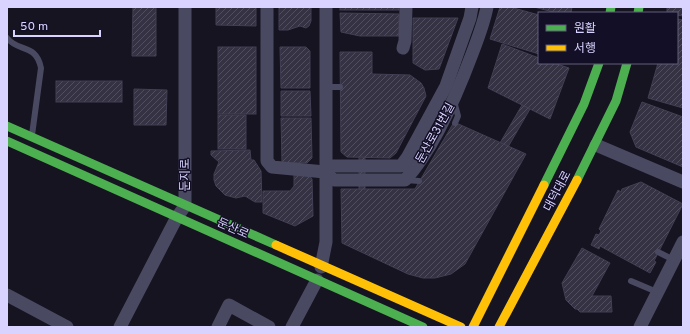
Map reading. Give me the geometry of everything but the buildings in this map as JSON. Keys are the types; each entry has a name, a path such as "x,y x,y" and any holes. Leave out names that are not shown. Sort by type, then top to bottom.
{"street":[{"name":"둔지로","path":"120,327 184,206 185,7"},
{"path":"267,7 267,161 272,168 325,172 334,180 405,180"},
{"path":"321,267 326,242 326,7"},
{"path":"403,48 405,41 406,7"},
{"name":"둔산로31번길","path":"325,172 333,166 401,166 407,158 446,86 470,18 472,7"},
{"name":"둔산로31번길","path":"405,180 417,166 454,100 485,20 487,7"},
{"name":"대덕대로","path":"473,327 584,104 599,64"},
{"name":"대덕대로","path":"499,327 596,145 616,101 627,64"},
{"name":"둔산로","path":"7,126 321,267 461,327"},
{"name":"둔산로","path":"7,141 423,327"},
{"path":"596,145 683,182"},
{"path":"640,327 682,246"},
{"path":"292,327 317,280"},
{"path":"7,296 67,327"},
{"path":"218,327 229,305 269,327"}],"lane":[{"path":"7,38 10,42 31,51 39,57 41,68 32,137 26,150"},
{"path":"326,87 340,87"},
{"path":"454,100 458,116 455,123"},
{"path":"405,180 420,181"},
{"path":"658,252 674,260"},
{"path":"631,281 657,292"}],"traffic: fast":[{"path":"610,12 611,7"},
{"path":"638,12 639,7"},
{"path":"544,185 584,104 599,64"},
{"path":"577,180 616,101 627,64"},
{"path":"7,126 276,245"},
{"path":"7,141 423,327"}],"traffic: slow":[{"path":"499,327 577,180"},
{"path":"473,327 544,185"},
{"path":"276,245 461,327"}]}
